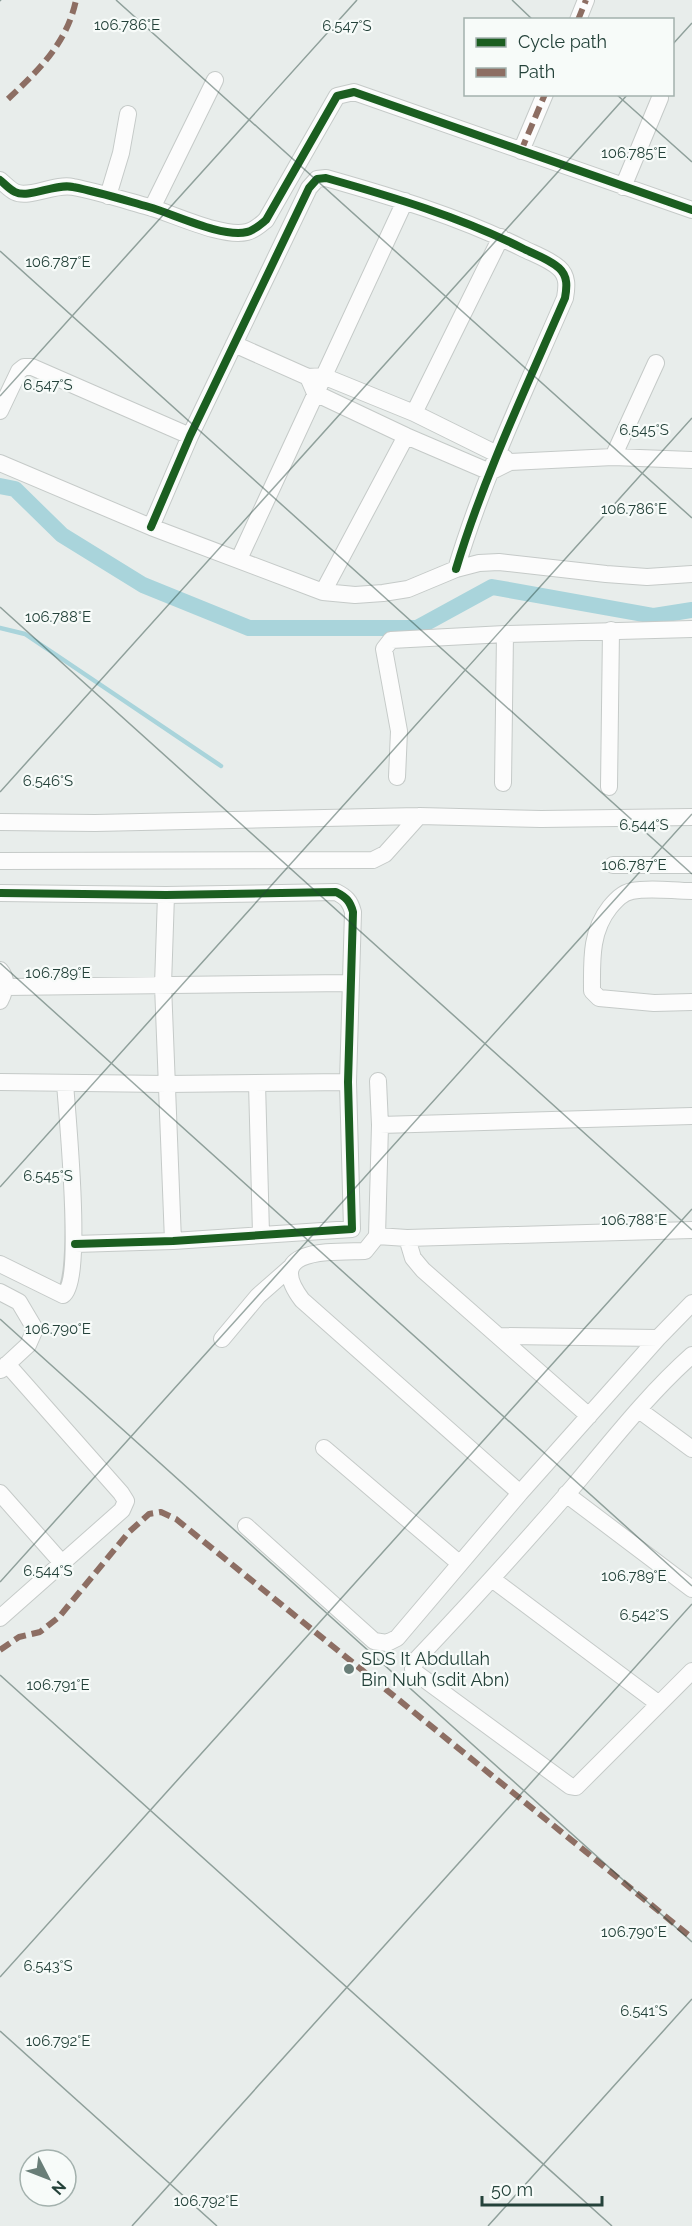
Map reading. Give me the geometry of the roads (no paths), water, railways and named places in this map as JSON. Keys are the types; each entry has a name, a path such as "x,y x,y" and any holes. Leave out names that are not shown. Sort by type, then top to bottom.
{"street":[{"path":"579,18 586,0"},
{"path":"152,208 215,80"},
{"path":"0,180 15,192 22,194 63,185 152,208 183,221 235,233 246,232 255,229 266,220 337,96 354,92 692,210"},
{"path":"521,151 544,96"},
{"path":"618,185 657,98"},
{"path":"108,196 121,153 128,114"},
{"path":"151,527 190,436 309,188 317,179 326,178 405,201 501,237 560,269 565,276 567,286 565,298 504,458 490,472 456,569"},
{"path":"239,559 315,382 405,201"},
{"path":"414,413 501,237"},
{"path":"234,344 315,382 406,436 490,472"},
{"path":"613,457 657,363"},
{"path":"0,411 19,371 24,367 32,367 190,436"},
{"path":"315,382 414,413 504,458 613,457 692,460"},
{"path":"323,592 406,436"},
{"path":"0,464 151,527 323,592 355,595 400,591 426,583 456,569 479,563 499,562 637,576 692,574"},
{"path":"396,777 399,731 384,649 391,640 611,630 692,629"},
{"path":"609,787 611,630"},
{"path":"503,783 505,634"},
{"path":"0,861 373,860 385,854 419,816"},
{"path":"0,822 106,823 419,816 541,819 692,818"},
{"path":"612,865 692,864"},
{"path":"692,891 634,890 624,893 614,902 598,926 594,937 592,991 600,999 654,1003 692,1002"},
{"path":"0,893 166,895 336,892 345,896 351,903 353,912 348,1082 352,1229 75,1244"},
{"path":"166,895 163,986 173,1240"},
{"path":"0,970 3,973 3,994 163,986 350,983"},
{"path":"222,1339 258,1296 303,1256 314,1253 364,1251 377,1236 380,1125 378,1081"},
{"path":"0,1082 167,1084 348,1082"},
{"path":"0,1264 63,1295 69,1288 75,1244 65,1083"},
{"path":"256,1083 261,1234"},
{"path":"380,1125 692,1116"},
{"path":"377,1236 407,1238 692,1230"},
{"path":"407,1238 413,1258 423,1270 589,1416"},
{"path":"291,1267 289,1278 292,1288 302,1300 520,1493"},
{"path":"0,1292 19,1302 35,1329 28,1345 4,1367 126,1501 122,1509 0,1618"},
{"path":"246,1526 374,1641 387,1643 397,1638 520,1493 692,1303"},
{"path":"500,1336 658,1338"},
{"path":"692,1355 674,1371 492,1579 417,1659 413,1669 570,1786 576,1787 582,1784 692,1671"},
{"path":"639,1410 692,1449"},
{"path":"324,1448 459,1563"},
{"path":"0,1493 62,1563"},
{"path":"566,1494 692,1589"},
{"path":"492,1579 658,1704"}],"waterway":[{"path":"0,486 15,489 62,535 143,585 249,628 417,628 492,587 654,616 692,610"},
{"path":"0,628 25,634 221,766"}],"place":[{"name":"SDS It Abdullah Bin Nuh (sdit Abn)","path":"349,1669"}]}
